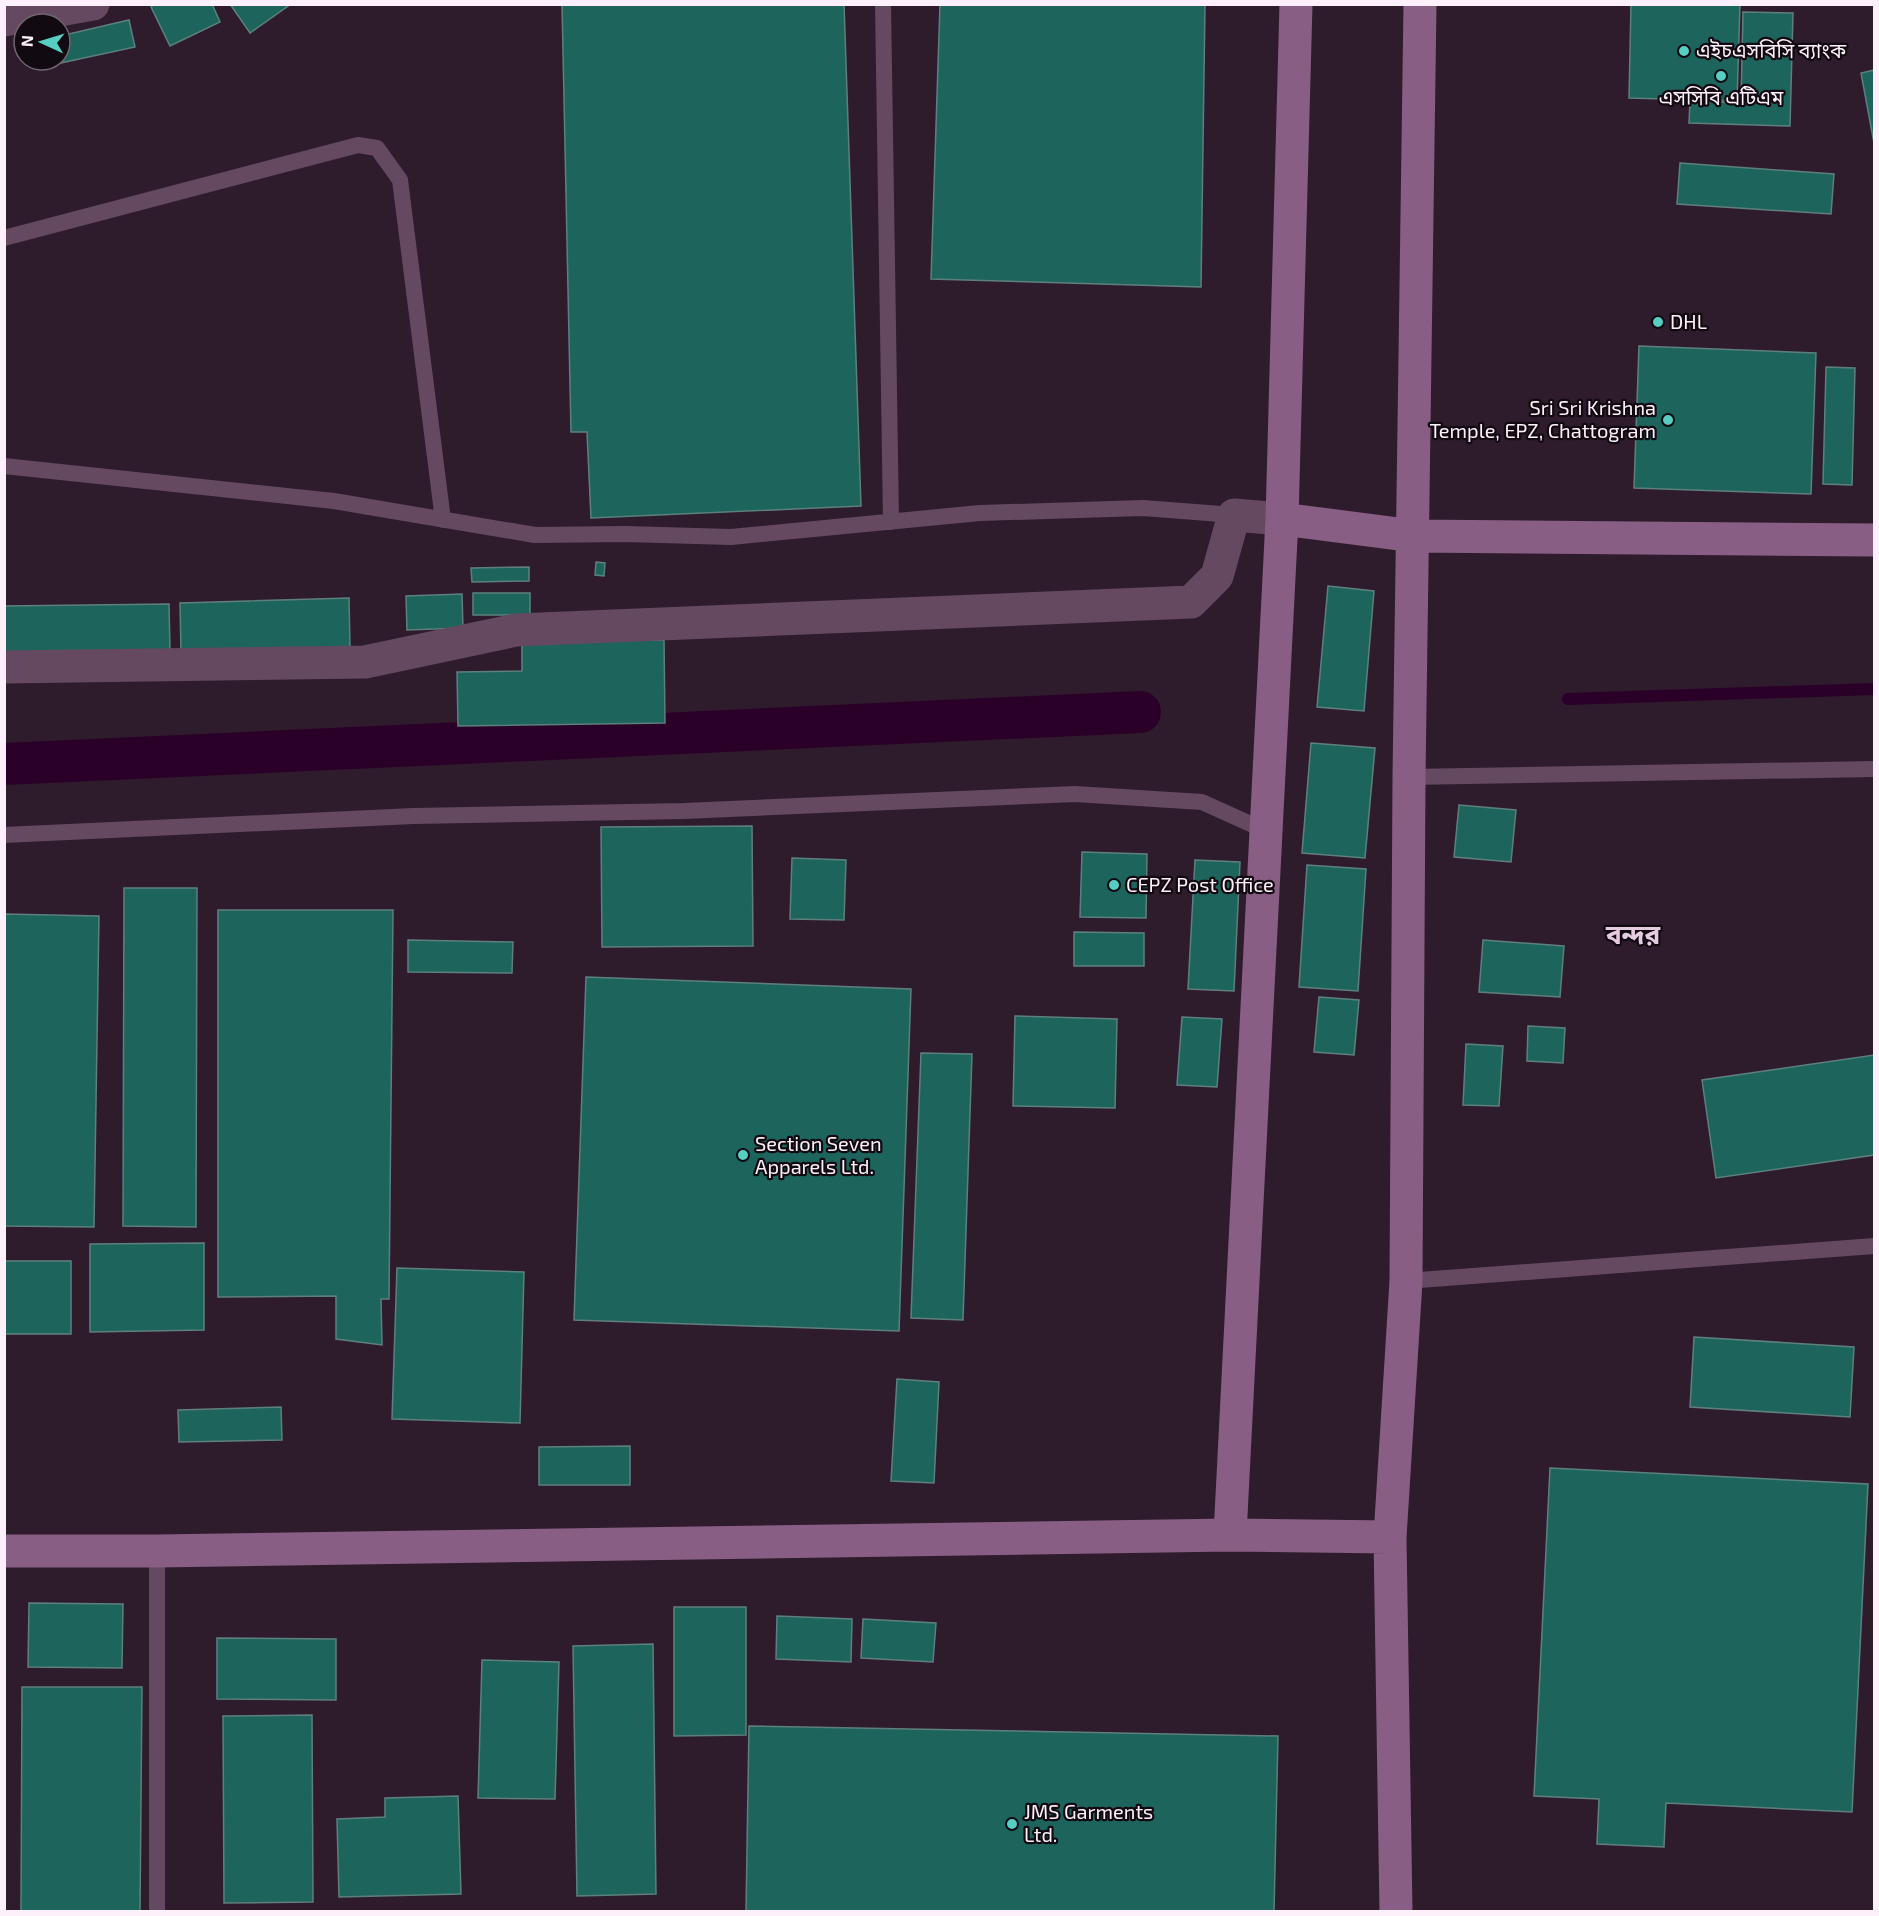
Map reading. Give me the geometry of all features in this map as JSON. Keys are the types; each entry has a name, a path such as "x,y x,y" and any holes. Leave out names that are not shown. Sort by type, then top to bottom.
{"street":[{"path":"4,20 93,4"},
{"path":"1230,1535 1282,519 1296,4"},
{"path":"1396,1911 1390,1537 1406,1281 1409,777 1420,4"},
{"path":"4,667 365,662 516,630 1191,602 1217,576 1234,515 1414,536 1875,540"},
{"path":"4,1551 156,1551 1230,1535 1390,1537"}],"lane":[{"path":"884,4 891,522"},
{"path":"4,238 358,145 377,148 400,180 443,520"},
{"path":"4,466 322,500 535,535 626,534 731,537 980,513 1143,508 1234,515"},
{"path":"1409,777 1875,769"},
{"path":"4,835 413,816 684,811 1075,794 1202,802 1266,831"},
{"path":"1406,1281 1875,1246"},
{"path":"156,1551 157,1911"}],"building":[{"path":"155,4 212,4 220,22 170,46 151,7"},
{"path":"230,4 291,4 250,33"},
{"path":"562,4 844,4 861,506 591,518 587,432 571,432"},
{"path":"940,4 1205,4 1201,287 931,279"},
{"name":"এইচএসবিসি ব্যাংক","path":"1631,4 1740,4 1737,101 1629,98"},
{"path":"1743,12 1793,13 1790,126 1689,123 1690,101 1741,103"},
{"path":"129,20 135,47 72,61 72,33"},
{"path":"1874,70 1874,143 1861,73"},
{"path":"1680,163 1834,174 1831,214 1677,204"},
{"path":"1639,346 1816,353 1811,494 1634,488"},
{"path":"1826,367 1855,368 1852,485 1823,484"},
{"path":"596,562 605,563 604,576 595,575"},
{"path":"529,567 529,581 472,582 471,568"},
{"path":"1328,586 1374,591 1364,711 1317,707"},
{"path":"473,593 530,593 530,615 473,615"},
{"path":"462,594 463,628 407,630 406,596"},
{"path":"349,598 350,647 181,652 180,603"},
{"path":"169,604 170,651 4,653 4,606"},
{"path":"664,640 665,723 458,726 457,672 522,671 522,642"},
{"path":"1311,743 1375,748 1365,858 1302,853"},
{"path":"1459,805 1516,810 1511,862 1454,857"},
{"path":"752,826 753,946 602,947 601,827"},
{"name":"CEPZ Post Office","path":"1082,852 1147,854 1146,918 1080,917"},
{"path":"792,858 846,860 844,920 790,919"},
{"path":"1195,860 1240,862 1234,991 1188,989"},
{"path":"1307,865 1366,869 1358,991 1299,987"},
{"path":"124,888 197,888 196,1227 123,1226"},
{"path":"218,910 393,910 389,1299 381,1299 382,1345 336,1339 336,1296 218,1297"},
{"path":"4,914 99,916 94,1227 4,1226"},
{"path":"1074,932 1144,933 1144,966 1074,966"},
{"path":"408,940 513,942 512,973 408,972"},
{"path":"1483,940 1564,946 1560,997 1479,992"},
{"name":"Section Seven Apparels Ltd.","path":"586,977 911,989 899,1331 574,1320"},
{"path":"1319,997 1359,1000 1354,1055 1314,1052"},
{"path":"1015,1016 1117,1019 1115,1108 1013,1106"},
{"path":"1182,1017 1222,1019 1217,1087 1177,1085"},
{"path":"1528,1026 1565,1028 1563,1063 1527,1061"},
{"path":"1466,1044 1503,1046 1499,1106 1463,1105"},
{"path":"921,1053 972,1054 963,1320 911,1318"},
{"path":"1874,1055 1874,1155 1716,1178 1702,1080"},
{"path":"204,1243 204,1330 90,1332 90,1244"},
{"path":"4,1261 71,1261 71,1334 4,1334"},
{"path":"397,1268 524,1272 520,1423 392,1419"},
{"path":"1694,1337 1854,1347 1850,1417 1690,1407"},
{"path":"897,1379 939,1382 934,1483 891,1481"},
{"path":"281,1407 282,1440 179,1442 178,1410"},
{"path":"630,1446 630,1485 539,1485 539,1447"},
{"path":"1550,1468 1868,1484 1852,1812 1666,1803 1664,1847 1597,1844 1599,1799 1534,1796"},
{"path":"29,1603 123,1604 122,1668 28,1667"},
{"path":"674,1607 746,1607 746,1735 674,1736"},
{"path":"777,1616 852,1619 851,1662 776,1659"},
{"path":"863,1619 936,1623 933,1662 861,1658"},
{"path":"217,1638 336,1639 336,1700 217,1699"},
{"path":"653,1644 656,1894 577,1896 573,1646"},
{"path":"482,1660 559,1662 555,1799 478,1798"},
{"path":"22,1687 142,1687 140,1912 21,1912"},
{"path":"312,1715 313,1902 224,1903 223,1716"},
{"name":"JMS Garments Ltd.","path":"749,1726 1278,1736 1274,1912 746,1912"},
{"path":"458,1796 461,1894 339,1897 337,1819 385,1817 385,1798"}],"waterway":[{"path":"1568,699 1874,689"},
{"path":"4,764 1140,712"}],"place":[{"name":"এইচএসবিসি ব্যাংক","path":"1684,51"},
{"name":"এসসিবি এটিএম","path":"1721,76"},
{"name":"DHL","path":"1658,322"},
{"name":"Sri Sri Krishna Temple, EPZ, Chattogram","path":"1668,420"},
{"name":"CEPZ Post Office","path":"1114,885"},
{"name":"Section Seven Apparels Ltd.","path":"743,1155"},
{"name":"JMS Garments Ltd.","path":"1012,1824"}],"district":[{"name":"বন্দর","path":"1633,935"}]}
